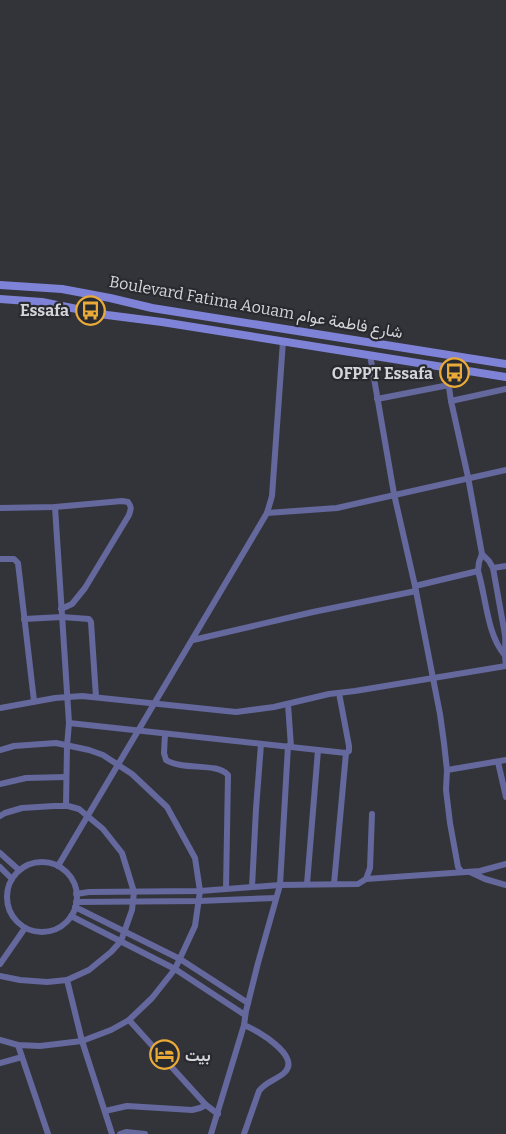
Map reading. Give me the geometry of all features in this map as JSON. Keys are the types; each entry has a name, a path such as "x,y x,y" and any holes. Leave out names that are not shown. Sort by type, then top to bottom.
{"main road":[{"name":"Boulevard Fatima Aouam شارع فاطمة عوام","path":"0,285 62,289 152,308 506,364"},
{"name":"Boulevard Fatima Aouam شارع فاطمة عوام","path":"0,299 42,302 107,315 506,377"}],"street":[{"path":"58,866 267,513 272,496 284,341"},
{"path":"370,355 394,494 416,588 442,724 450,823 458,867 461,871"},
{"path":"446,367 482,554 478,571 493,635 504,654"},
{"path":"377,399 449,386"},
{"path":"451,401 506,389"},
{"path":"267,513 337,508 506,470"},
{"path":"0,508 128,502 131,509 85,588 72,604 61,609"},
{"path":"55,507 69,723 66,806"},
{"path":"0,708 67,697 96,697 236,712 506,665 504,617 493,568 482,554"},
{"path":"0,559 14,559 18,564 34,701"},
{"path":"493,568 506,567"},
{"path":"193,640 416,588 478,571"},
{"path":"24,619 62,617 89,619 96,697"},
{"path":"334,884 346,753 349,751 339,693"},
{"path":"211,1134 244,1025 280,885 289,747 288,704"},
{"path":"69,723 346,753"},
{"path":"165,734 164,753 166,760 170,763 219,769 228,775 226,889"},
{"path":"0,750 14,746 56,743 103,755 132,774 167,807 195,858 200,891 195,926 175,969 152,998 129,1020 82,1041 40,1046 18,1045 0,1040"},
{"path":"252,887 261,744"},
{"path":"307,885 318,750"},
{"path":"447,770 506,760"},
{"path":"498,762 506,797"},
{"path":"0,784 26,778 66,777"},
{"path":"0,816 22,808 66,806 79,809 103,829 122,853 134,892 126,931 121,941 90,970 67,980 47,982 0,976"},
{"path":"366,879 370,868 372,814"},
{"path":"0,853 20,870"},
{"path":"35,863 58,866 70,878 76,894 76,904 71,916 64,925 53,930 42,932 25,928 12,917 4,903 4,889 20,870 35,863"},
{"path":"76,894 358,884 366,879 480,871 506,864"},
{"path":"0,867 12,879"},
{"path":"470,872 506,885"},
{"path":"76,904 276,898"},
{"path":"76,904 180,959 248,1003"},
{"path":"71,916 175,969 245,1015"},
{"path":"0,964 25,928"},
{"path":"67,980 82,1041 112,1134"},
{"path":"129,1020 206,1105 218,1114"},
{"path":"244,1025 274,1043 289,1062 284,1073 262,1086 244,1134"},
{"path":"18,1045 48,1134"},
{"path":"0,1063 22,1057"},
{"path":"105,1111 127,1106 192,1110 206,1105"},
{"path":"120,1134 126,1132 145,1134"}],"place":[{"name":"Essafa","path":"90,310"},
{"name":"OFPPT Essafa","path":"454,373"},
{"name":"بيت","path":"164,1055"}]}
